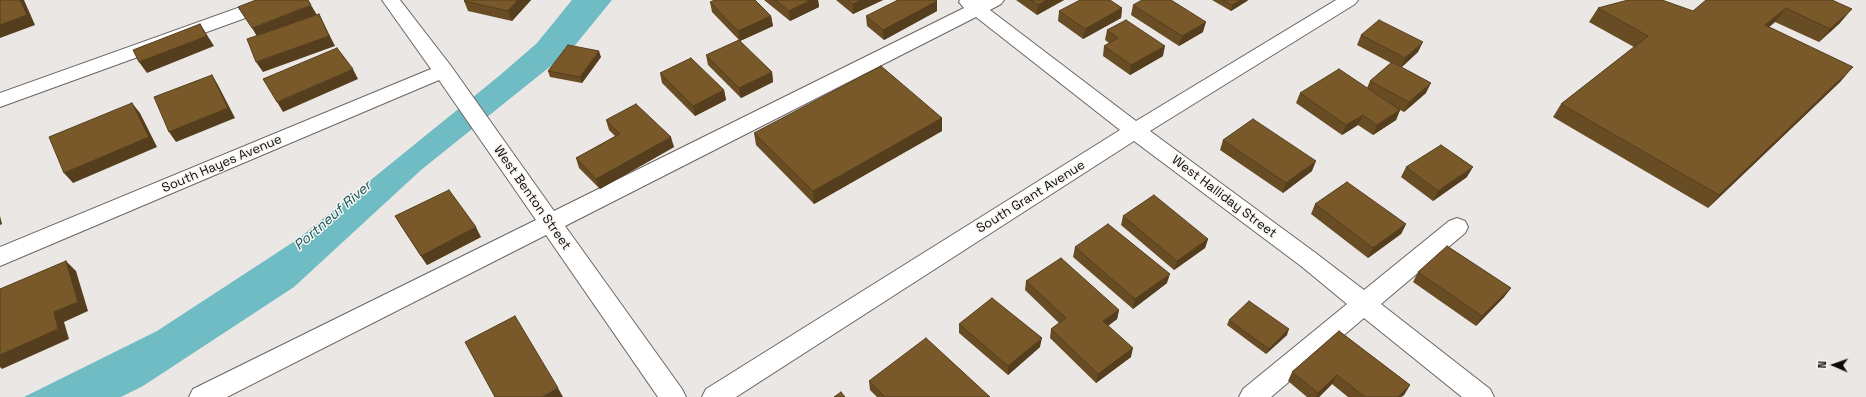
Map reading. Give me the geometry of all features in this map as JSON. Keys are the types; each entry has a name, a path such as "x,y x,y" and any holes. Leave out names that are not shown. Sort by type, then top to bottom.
{"street":[{"path":"0,100 278,0"},
{"name":"West Benton Street","path":"391,0 444,71 673,397"},
{"name":"South Grant Avenue","path":"715,397 1135,132 1349,0"},
{"path":"202,397 550,223 979,3"},
{"name":"West Halliday Street","path":"979,3 1135,132 1309,260 1481,397"},
{"name":"South Hayes Avenue","path":"0,257 444,71"},
{"path":"1252,397 1457,227"}],"water":[{"name":"Portneuf River","path":"572,0 612,0 572,49 421,170 294,287 143,386 121,397 24,397 157,331 298,239 499,76 537,43"}],"building":[{"path":"0,0 20,0 27,15 0,25"},
{"path":"256,0 308,0 311,5 252,28 238,7"},
{"path":"518,0 508,11 464,1"},
{"path":"715,0 755,0 771,16 738,31 710,2"},
{"path":"775,0 811,0 789,11"},
{"path":"848,0 861,0 853,4"},
{"path":"898,0 937,1 883,30 866,16"},
{"path":"1031,0 1047,0 1038,5"},
{"path":"1080,0 1110,0 1122,8 1085,29 1059,11"},
{"path":"1142,0 1171,0 1206,22 1182,36 1133,5"},
{"path":"1223,0 1241,0 1232,5"},
{"path":"1628,0 1662,0 1693,11 1706,0 1832,0 1852,9 1830,29 1786,8 1765,25 1853,67 1719,195 1561,104 1648,36 1598,8"},
{"path":"319,14 329,36 256,62 247,39"},
{"path":"1126,20 1165,46 1131,65 1104,46 1118,38 1107,30"},
{"path":"1379,20 1423,42 1405,58 1361,35"},
{"path":"200,24 207,36 139,62 133,50"},
{"path":"739,40 772,72 739,88 706,55"},
{"path":"568,45 599,51 580,77 548,71"},
{"path":"337,48 353,69 277,102 263,79"},
{"path":"691,58 724,90 693,106 660,73"},
{"path":"1392,62 1431,83 1409,102 1370,81"},
{"path":"881,66 942,118 813,191 754,133"},
{"path":"1339,69 1400,110 1377,125 1363,115 1346,125 1300,93"},
{"path":"212,75 228,108 169,132 154,97"},
{"path":"132,103 149,137 64,173 49,137"},
{"path":"636,104 671,137 596,179 576,158 620,134 606,120"},
{"path":"1253,119 1316,161 1286,183 1223,140"},
{"path":"1441,145 1473,167 1438,191 1406,167"},
{"path":"1347,182 1406,224 1373,248 1315,204"},
{"path":"449,190 476,227 421,256 395,216"},
{"path":"1154,195 1208,239 1177,261 1123,216"},
{"path":"1108,224 1170,274 1135,299 1075,247"},
{"path":"1447,246 1511,288 1482,316 1418,272"},
{"path":"1061,258 1119,310 1103,321 1133,348 1098,374 1051,329 1066,318 1026,281"},
{"path":"66,261 78,302 54,312 58,329 0,355 0,289"},
{"path":"992,298 1042,338 1008,366 959,324"},
{"path":"1249,301 1289,329 1269,349 1229,320"},
{"path":"515,316 558,388 542,397 495,397 465,342"},
{"path":"1339,331 1410,385 1398,397 1365,397 1337,375 1318,393 1292,372"},
{"path":"926,338 990,397 885,397 869,381"},
{"path":"841,392 845,397 834,397"}]}
